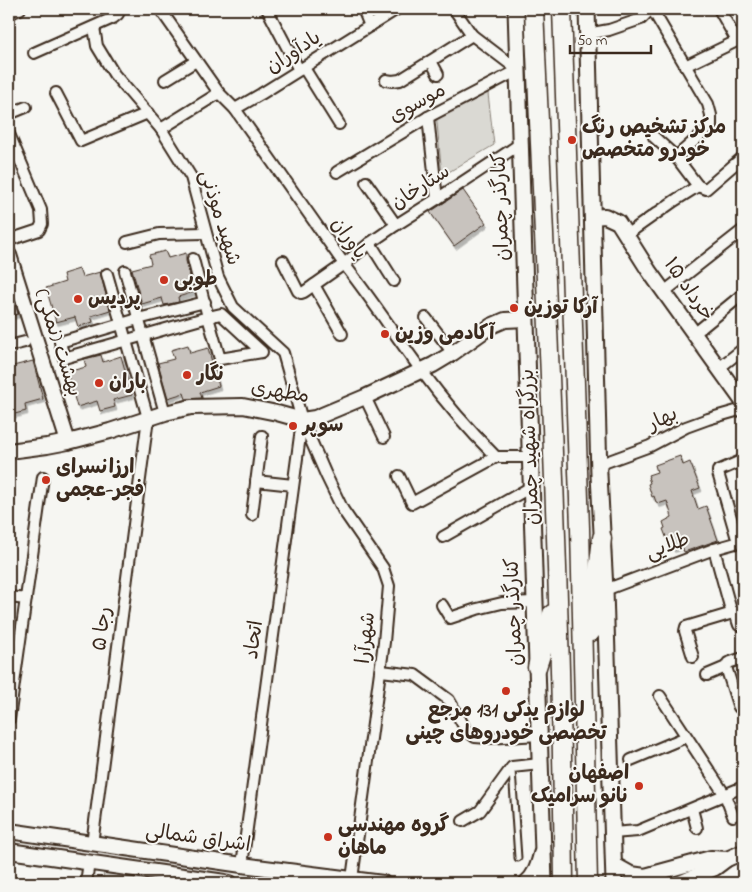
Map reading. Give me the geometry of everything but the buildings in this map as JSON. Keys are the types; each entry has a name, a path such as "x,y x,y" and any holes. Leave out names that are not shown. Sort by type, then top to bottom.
{"highway":[{"name":"بزرگراه شهید چمران","path":"534,9 547,297 562,733 564,883"},
{"path":"562,9 579,518 588,883"},
{"path":"584,702 602,538"},
{"path":"537,667 557,592"}],"main road":[{"name":"کنارگذر چمران","path":"516,9 544,883"},
{"path":"586,9 598,465 605,590 614,883"},
{"path":"587,858 594,883"}],"street":[{"path":"9,14 20,9"},
{"path":"34,53 94,27 118,14 120,9"},
{"name":"یاوران","path":"160,9 219,94 235,109 422,371 496,458"},
{"path":"267,9 301,69 340,124"},
{"path":"363,9 370,26"},
{"name":"یادآوران","path":"235,109 397,9"},
{"path":"454,9 472,35 518,70"},
{"path":"587,34 609,30 641,18 651,9 708,104 711,115 711,126 676,156"},
{"path":"685,66 740,40 719,9"},
{"name":"شهید موذنی","path":"94,27 97,46 114,74 161,129 191,177 218,277 233,306 283,353 302,420"},
{"path":"386,80 400,80 472,35"},
{"path":"165,80 196,61"},
{"path":"430,61 438,74"},
{"name":"موسوی","path":"337,172 428,118 518,70"},
{"path":"56,93 81,141 148,114"},
{"path":"161,129 219,94"},
{"path":"9,114 26,107"},
{"path":"428,118 438,199"},
{"path":"9,134 41,210 42,224 39,230 9,240"},
{"path":"654,137 676,156 698,186 706,189 743,156"},
{"name":"ستارخان","path":"314,285 396,225 520,144"},
{"path":"366,182 396,225"},
{"path":"626,235 698,186"},
{"name":"۱۵ خرداد","path":"592,217 605,216 618,222 664,292 743,402"},
{"path":"664,292 743,230"},
{"path":"127,242 158,234 205,234"},
{"path":"370,243 394,281"},
{"name":"بهشت (نمکی)","path":"9,255 68,442"},
{"path":"193,259 205,302 208,318 220,359 262,352 221,314 208,318 126,341 64,358 60,342 138,318 205,302"},
{"path":"283,261 298,291 301,293 314,285 342,334"},
{"path":"125,271 165,413"},
{"path":"107,274 148,418"},
{"path":"694,334 743,294"},
{"path":"426,318 453,353"},
{"name":"مطهری","path":"9,451 68,442 165,413 192,407 243,406 302,420 315,418 422,371 498,323 505,320 526,319"},
{"path":"9,346 24,342"},
{"path":"719,368 743,349"},
{"path":"365,397 384,437"},
{"name":"بهار","path":"598,465 650,446 686,427 743,409"},
{"name":"رجا ۵","path":"92,844 148,418"},
{"name":"اتحاد","path":"242,865 302,420"},
{"name":"شهرآرا","path":"302,420 343,510 384,568 388,586 381,671 352,880"},
{"path":"252,515 262,436"},
{"path":"399,476 412,503 496,458 530,456"},
{"path":"741,542 718,471 743,460"},
{"path":"9,719 43,477"},
{"path":"256,481 293,485"},
{"path":"442,537 531,487"},
{"name":"طلایی","path":"605,590 714,549 741,542"},
{"path":"714,549 737,612 739,625"},
{"path":"9,597 26,599"},
{"path":"442,605 450,618 477,608 502,603 535,602"},
{"path":"693,657 686,627 737,612"},
{"path":"707,675 726,667 728,663 743,658"},
{"path":"726,667 741,707"},
{"path":"381,671 415,675 449,700 466,730 475,737 539,735"},
{"path":"660,696 725,795 733,816"},
{"path":"632,760 686,737"},
{"path":"463,821 480,811 512,767 540,764"},
{"path":"612,832 638,830 743,787"},
{"path":"692,808 697,828"},
{"name":"اشراق شمالی","path":"9,831 242,865 383,883"},
{"path":"526,883 532,878 537,869 543,846"},
{"name":"اشراق شمالی","path":"9,851 230,883"},
{"path":"680,883 715,868 727,859 743,852"},
{"path":"614,864 631,874 645,876 711,858 727,859"},
{"path":"86,883 89,862"}],"lane":[{"path":"512,767 518,858"}],"shaded area":[{"path":"487,85 494,145 442,176 436,112"},
{"path":"104,873 158,880 152,883 102,883"}],"place":[{"name":"مرکز تشخیص رنگ خودرو متخصص","path":"572,140"},
{"name":"طوبی","path":"164,280"},
{"name":"پردیس","path":"78,299"},
{"name":"آرکا توزین","path":"514,308"},
{"name":"آکادمی وزین","path":"385,334"},
{"name":"نگار","path":"187,375"},
{"name":"باران","path":"99,383"},
{"name":"سوپر","path":"293,426"},
{"name":"ارزانسرای فجر-عجمی","path":"46,480"},
{"name":"لوازم یدکی 131 مرجع تخصصی خودروهای چینی","path":"506,691"},
{"name":"اصفهان نانو سرامیک","path":"639,786"},
{"name":"گروه مهندسی ماهان","path":"328,837"}]}
